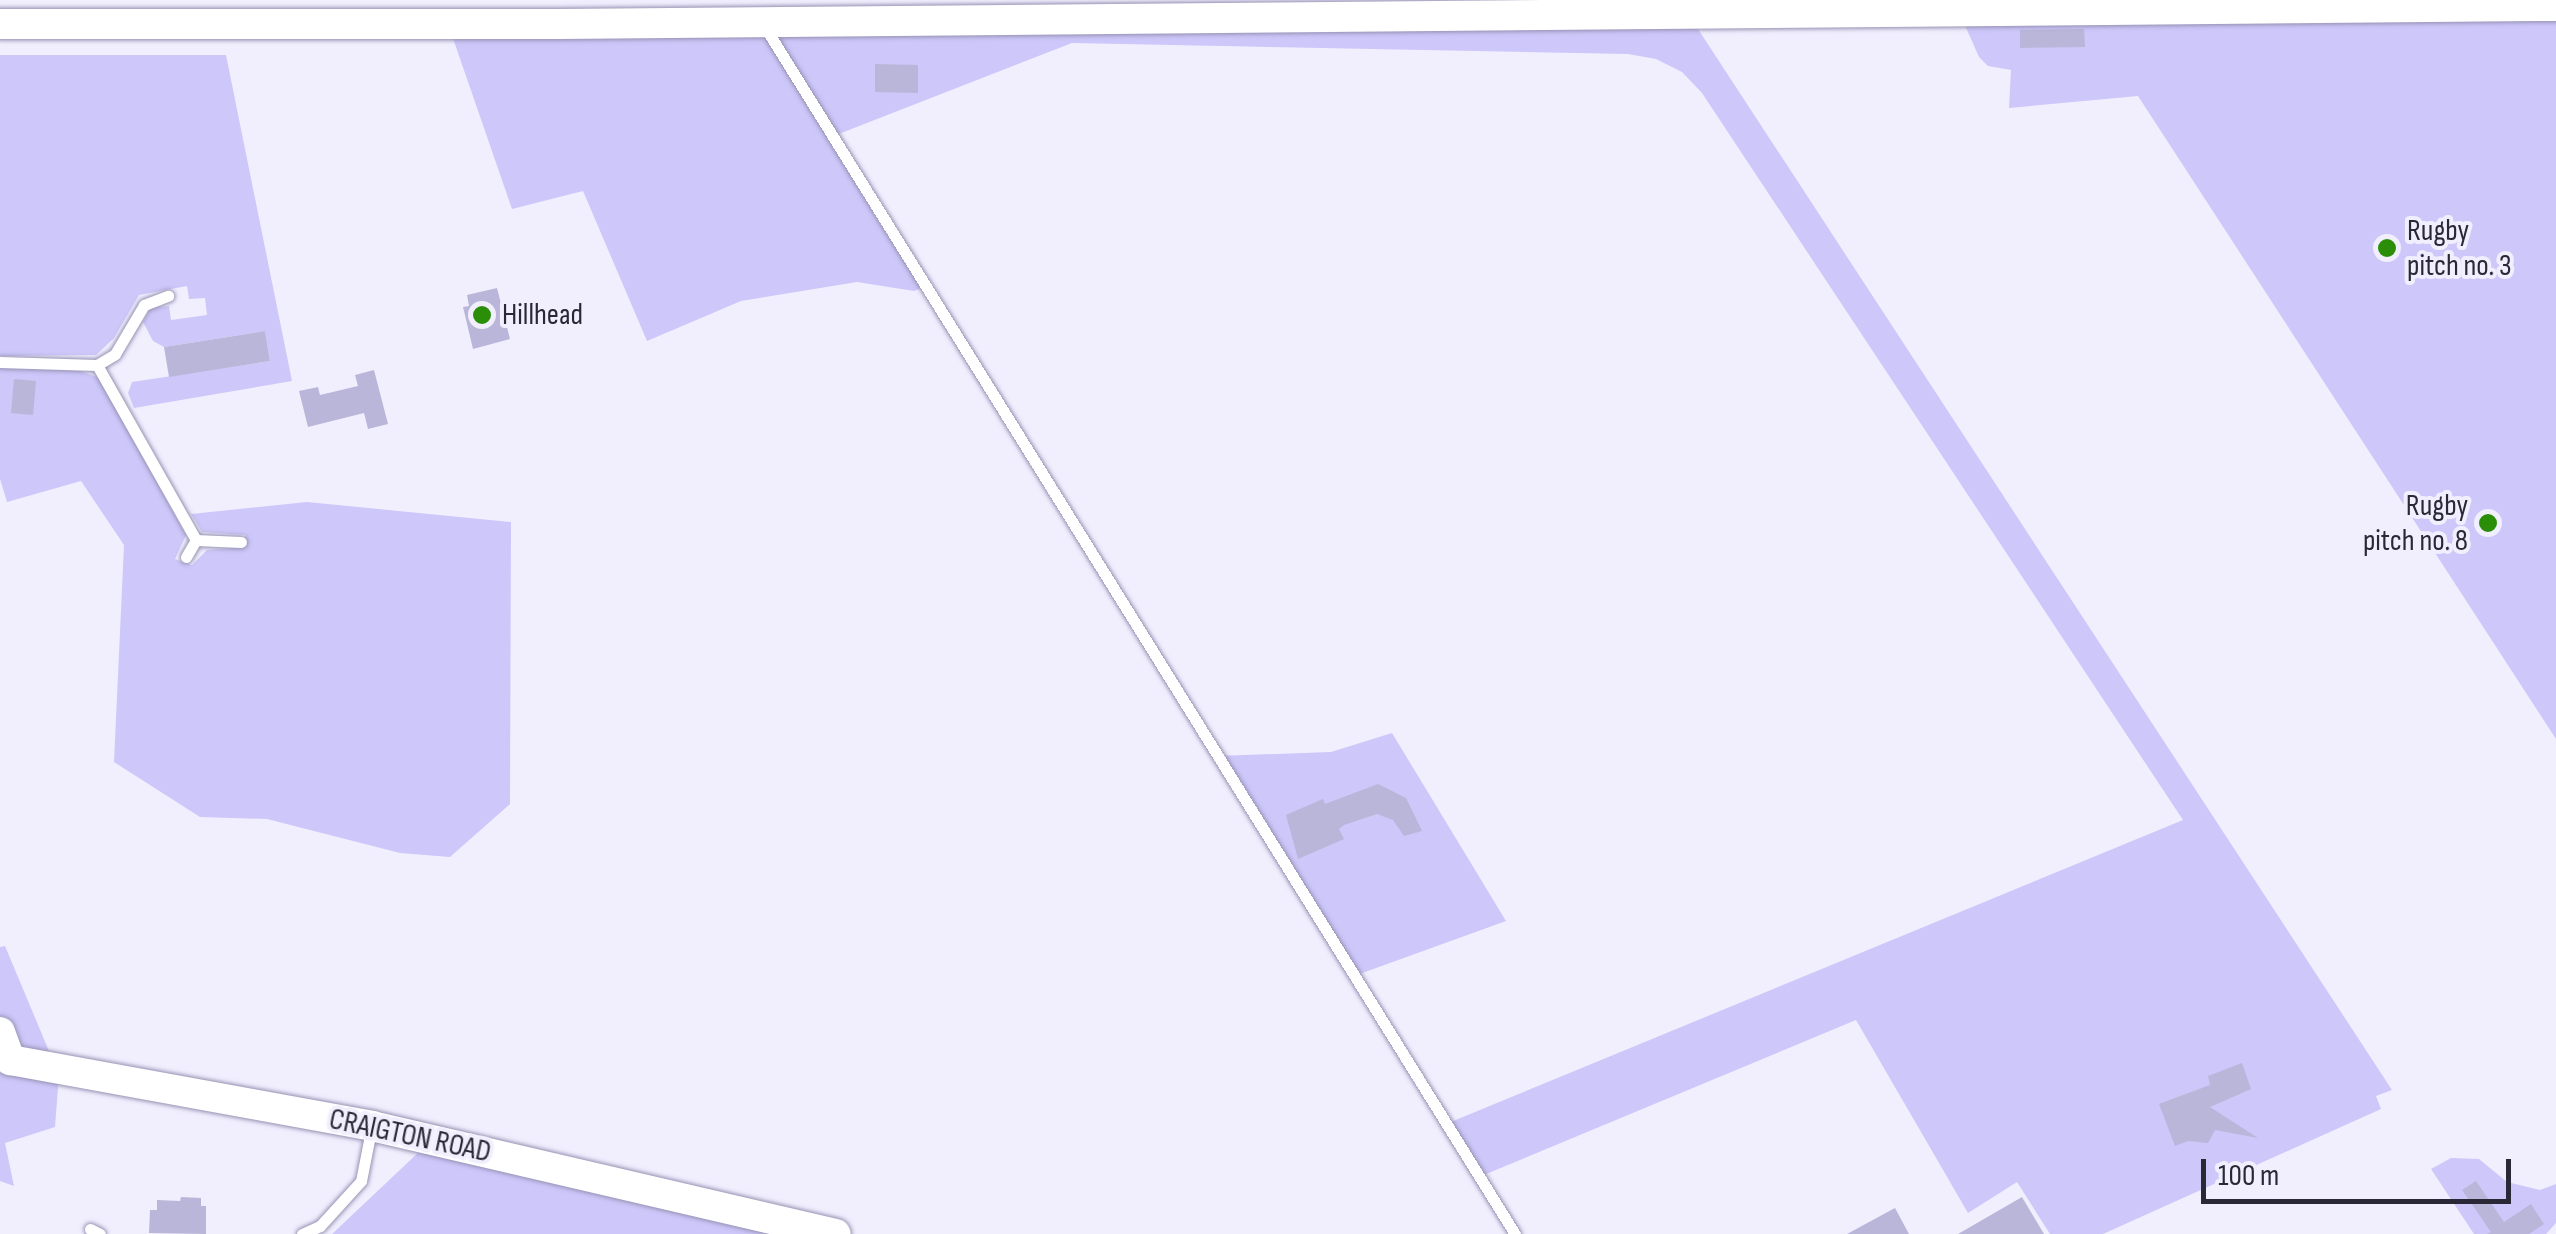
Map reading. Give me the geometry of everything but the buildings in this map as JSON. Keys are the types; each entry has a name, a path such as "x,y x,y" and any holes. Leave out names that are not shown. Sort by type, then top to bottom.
{"street":[{"path":"0,24 2556,6"},
{"name":"CRAIGTON ROAD","path":"0,1032 10,1060 372,1126 836,1234"}],"lane":[{"path":"762,20 792,75 1515,1234"},
{"path":"0,362 97,365 115,354 144,305 168,296"},
{"path":"97,365 196,540"},
{"path":"196,540 242,542"},
{"path":"186,557 196,540"},
{"path":"302,1234 320,1226 362,1181 372,1126"}],"shaded area":[{"path":"2556,15 2556,739 2138,96 2009,108 2011,70 1988,66 1979,57 1963,21"},
{"path":"448,24 1696,26 2392,1090 2376,1096 2381,1109 2103,1234 2050,1234 2017,1182 1968,1213 1856,1020 1479,1177 1446,1124 2183,820 1702,93 1682,72 1656,59 1628,54 1072,43 831,137 924,287 914,291 857,282 741,301 647,341 583,191 512,209"},
{"path":"0,55 226,55 292,381 134,408 128,393 132,382 270,361 265,331 164,347 153,341 143,322 151,308 169,306 171,320 207,315 205,298 189,299 187,286 139,295 114,338 96,355 0,356"},
{"path":"0,368 80,371 100,378 186,535 175,559 192,565 207,550 244,547 245,535 202,532 191,514 307,502 511,522 510,804 450,857 400,853 267,819 200,817 114,762 124,545 81,481 7,502 0,479"},
{"path":"1392,733 1506,921 1354,976 1217,756 1331,752"},
{"path":"5,946 59,1075 55,1127 5,1143 14,1186 0,1181 0,947"},
{"path":"420,1151 774,1234 332,1234"},
{"path":"2451,1158 2479,1159 2507,1182 2540,1190 2556,1184 2556,1223 2546,1234 2474,1234 2431,1169"}],"place":[{"name":"Rugby pitch no. 3","path":"2387,248"},
{"name":"Hillhead","path":"482,315"},
{"name":"Rugby pitch no. 8","path":"2488,523"}]}
